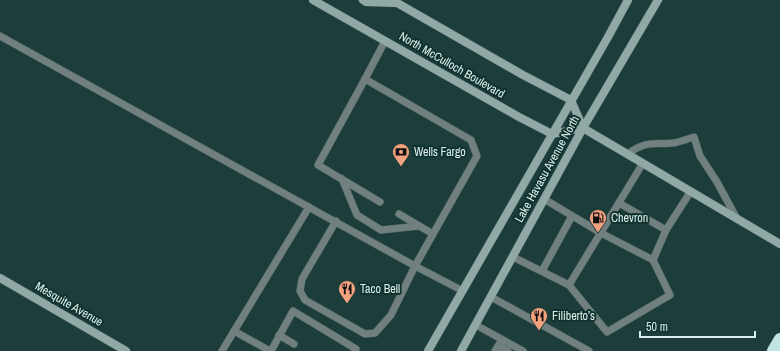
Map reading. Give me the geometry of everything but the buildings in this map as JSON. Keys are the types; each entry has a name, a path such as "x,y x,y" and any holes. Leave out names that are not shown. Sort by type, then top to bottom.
{"highway":[{"path":"773,351 780,339"}],"main road":[{"name":"North McCulloch Boulevard","path":"313,0 519,117 552,134"},
{"path":"363,0 366,2 395,2 523,75 571,100 583,128 780,244"},
{"name":"Lake Havasu Avenue North","path":"428,351 628,0"},
{"name":"Lake Havasu Avenue North","path":"461,351 583,128 658,0"},
{"path":"552,134 583,128"},
{"name":"Mesquite Avenue","path":"0,278 126,351"}],"lane":[{"path":"0,36 415,266 463,291"},
{"path":"380,202 318,165 384,41"},
{"path":"336,221 302,279 300,291 305,300 365,334 375,333 391,315 415,266 477,156 471,140 365,79"},
{"path":"628,154 636,148 650,143 672,143 694,137 700,156 717,182 737,219"},
{"path":"569,285 643,163"},
{"path":"342,179 357,215 381,230 419,226"},
{"path":"653,260 666,230 691,191"},
{"path":"513,257 569,285 607,332 670,295 653,260 601,234 544,199"},
{"path":"619,203 666,230"},
{"path":"222,351 309,207"},
{"path":"399,214 433,234"},
{"path":"542,271 572,216"},
{"path":"491,297 590,351"},
{"path":"234,331 270,351 292,311 356,349 355,351"},
{"path":"476,325 498,345 508,351"},
{"path":"279,335 294,344"},
{"path":"498,345 523,351"}],"place":[{"name":"Wells Fargo","path":"401,167"},
{"name":"Chevron","path":"598,233"},
{"name":"Taco Bell","path":"347,304"},
{"name":"Filiberto’s","path":"539,331"}]}
